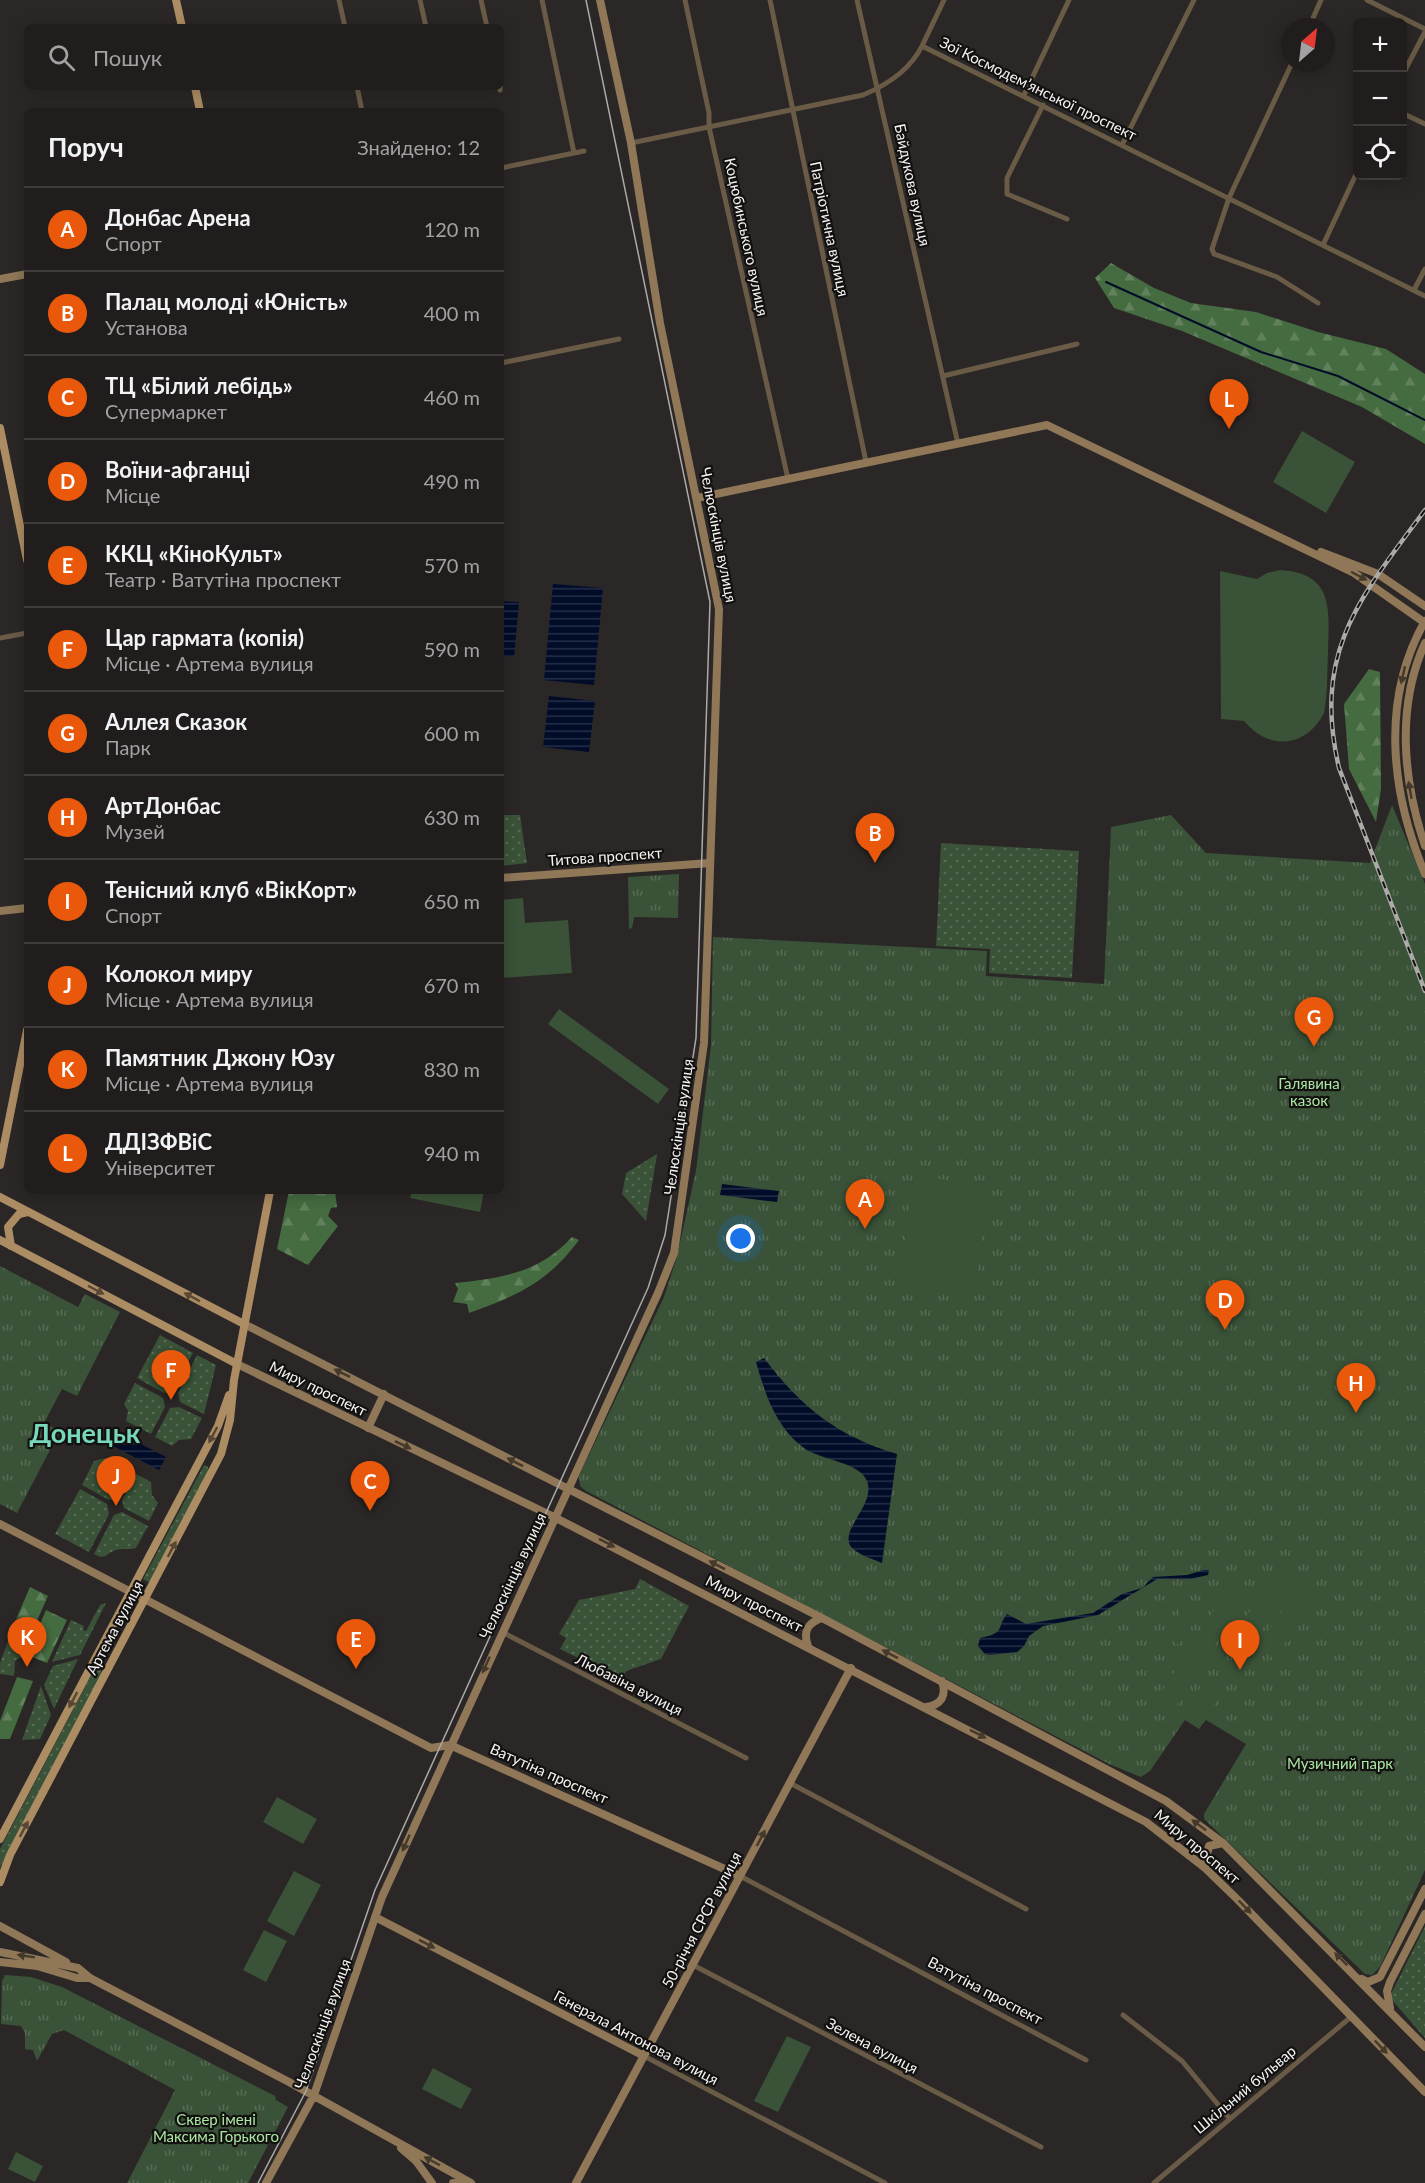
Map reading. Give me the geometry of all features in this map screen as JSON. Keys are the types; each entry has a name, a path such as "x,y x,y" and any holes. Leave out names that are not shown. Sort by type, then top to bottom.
{"main road":[{"path":"176,0 181,24"},
{"name":"Челюскінців вулиця","path":"267,2183 314,2095 375,1917 450,1744 658,1293 674,1253 704,1043 719,609 660,323 631,143 600,0"},
{"path":"196,90 199,108"},
{"path":"0,279 24,275"},
{"path":"697,498 1047,425 1368,581 1425,622 1406,662 1396,713 1394,742 1401,803 1408,831 1425,874"},
{"path":"0,428 24,545"},
{"path":"1288,541 1368,569 1425,606"},
{"path":"1425,643 1415,666 1405,742 1412,801 1425,846"},
{"name":"Титова проспект","path":"504,878 710,863"},
{"path":"0,911 24,908"},
{"path":"0,1165 24,1045"},
{"name":"Артема вулиця","path":"0,1882 10,1855 221,1454 230,1420 234,1380 269,1194"},
{"name":"Миру проспект","path":"0,1197 244,1324 822,1618 1166,1800 1223,1843 1391,2009 1425,2046"},
{"path":"11,1246 8,1227 19,1214 28,1212"},
{"name":"Миру проспект","path":"0,1240 237,1364 554,1516 1146,1821 1204,1866 1425,2092"},
{"name":"Артема вулиця","path":"0,1839 221,1419 234,1380"},
{"path":"368,1428 384,1394"},
{"path":"196,1468 202,1461 210,1462 212,1466 210,1476"},
{"name":"Ватутіна проспект","path":"0,1524 431,1748 450,1744 740,1876"},
{"path":"808,1647 805,1637 807,1629 810,1624 822,1618"},
{"path":"101,1648 101,1654 105,1658 115,1656"},
{"name":"50-річчя СРСР вулиця","path":"576,2183 851,1668"},
{"path":"926,1707 937,1705 942,1699 945,1689 942,1681"},
{"path":"1204,1866 1209,1846 1223,1843"},
{"path":"1360,1978 1368,1982 1380,1977 1425,1889"},
{"path":"1391,2009 1387,1991 1390,1982 1425,1914"},
{"name":"Генерала Антонова вулиця","path":"375,1917 644,2056"},
{"path":"0,1926 78,1968 90,1978 314,2095 469,2183"},
{"path":"0,1952 78,1968"},
{"path":"0,1962 37,1966 77,1978 90,1978"},
{"path":"391,2139 416,2161 432,2183"},
{"path":"453,2183 469,2183"}],"street":[{"path":"339,0 344,24"},
{"path":"420,0 425,24"},
{"path":"481,0 486,24"},
{"path":"542,0 574,153"},
{"name":"Коцюбинського вулиця","path":"685,0 709,113 709,127 788,479"},
{"name":"Патріотична вулиця","path":"770,0 867,462"},
{"name":"Байдукова вулиця","path":"857,0 958,444"},
{"path":"922,46 945,0"},
{"path":"1024,95 1070,0"},
{"path":"1122,144 1194,0"},
{"path":"1313,18 1321,0"},
{"path":"1367,0 1425,30 1404,72"},
{"name":"Зої Космодем’янської проспект","path":"631,143 862,95 878,89 905,70 915,59 922,46 1425,296"},
{"path":"1288,72 1229,198 1213,243 1214,254 1277,277 1318,303"},
{"path":"358,90 361,108"},
{"path":"1043,105 1006,178 1007,194 1067,219"},
{"path":"1407,115 1425,124"},
{"path":"504,167 584,151"},
{"path":"1323,245 1354,180"},
{"path":"1414,290 1425,269"},
{"path":"504,362 619,339"},
{"path":"943,376 1077,344"},
{"path":"0,638 24,634"},
{"name":"Любавіна вулиця","path":"502,1632 746,1758"},
{"path":"790,1783 1026,1910"},
{"name":"Ватутіна проспект","path":"740,1876 1086,2060"},
{"name":"Зелена вулиця","path":"693,1965 1041,2147"},
{"path":"1123,2015 1182,2061 1230,2119"},
{"name":"Шкільний бульвар","path":"1154,2183 1352,2016"},
{"name":"Генерала Антонова вулиця","path":"644,2056 885,2183"}],"green space":[{"path":"1111,263 1154,288 1191,303 1256,312 1318,332 1386,349 1425,374 1425,444 1362,407 1182,331 1114,308 1095,278"},
{"path":"1302,431 1355,462 1326,513 1273,482"},
{"path":"1280,570 1311,578 1320,586 1328,609 1329,622 1324,713 1307,733 1297,739 1287,741 1276,741 1265,737 1254,731 1244,721 1221,719 1220,571 1257,579 1267,573"},
{"path":"1369,669 1380,672 1381,789 1376,822 1349,769 1344,704"},
{"path":"1392,805 1425,884 1425,1870 1380,1967 1372,1975 1365,1974 1204,1819 1204,1814 1246,1744 1206,1720 1199,1729 1185,1720 1150,1771 1141,1777 1109,1764 586,1491 580,1486 579,1476 664,1297 676,1260 696,1171 711,1045 713,937 987,951 986,976 1104,984 1111,827 1171,815 1206,853 1370,863"},
{"path":"504,815 520,815 527,863 504,866"},
{"path":"941,843 1079,851 1072,978 989,973 990,949 936,946"},
{"path":"679,874 678,918 634,917 632,928 629,929 628,877"},
{"path":"523,898 525,923 568,920 572,973 504,978 504,900"},
{"path":"559,1009 669,1089 658,1104 548,1024"},
{"path":"657,1154 646,1221 622,1194 626,1173"},
{"path":"913,1176 988,1185 975,1295 900,1286"},
{"path":"288,1194 335,1194 337,1207 331,1208 328,1216 338,1226 308,1265 277,1249"},
{"path":"411,1194 483,1194 480,1212 410,1198"},
{"path":"572,1237 579,1240 555,1267 517,1294 469,1313 467,1304 453,1302 458,1289 455,1283 519,1272 546,1259"},
{"path":"0,1266 78,1307 85,1294 120,1312 77,1396 62,1389 44,1423 60,1431 17,1513 0,1504"},
{"path":"160,1335 193,1353 173,1391 164,1393 137,1378"},
{"path":"197,1355 216,1365 204,1414 180,1402 178,1393"},
{"path":"135,1383 163,1398 165,1407 151,1434 126,1421 128,1411 124,1404"},
{"path":"179,1407 202,1418 191,1439 179,1440 172,1446 155,1437 170,1408"},
{"path":"106,1458 131,1471 117,1498 109,1500 82,1485 94,1461"},
{"path":"204,1465 208,1467 208,1471 150,1583 143,1579"},
{"path":"136,1474 151,1482 152,1495 158,1503 149,1521 124,1508 122,1500"},
{"path":"80,1489 107,1504 109,1514 89,1552 55,1534"},
{"path":"122,1512 148,1526 136,1548 118,1549 104,1557 94,1554 114,1515"},
{"path":"1280,1566 1297,1577 1275,1610 1258,1599"},
{"path":"640,1579 689,1606 661,1659 626,1671 622,1680 560,1649 566,1638 559,1634 579,1600 635,1589"},
{"path":"1301,1581 1318,1592 1275,1659 1258,1648"},
{"path":"30,1587 48,1596 35,1625 17,1617"},
{"path":"1228,1589 1245,1600 1223,1633 1206,1622"},
{"path":"1257,1600 1274,1611 1253,1644 1236,1633"},
{"path":"106,1603 80,1655 52,1662 71,1620 84,1626 83,1630 86,1631 100,1605"},
{"path":"1184,1606 1199,1615 1179,1645 1165,1636"},
{"path":"46,1610 67,1620 47,1663 27,1655"},
{"path":"17,1617 35,1625 22,1656 15,1661 14,1676 0,1674 0,1663"},
{"path":"1203,1626 1220,1637 1198,1671 1181,1660"},
{"path":"78,1659 54,1709 44,1685 53,1666"},
{"path":"1179,1665 1196,1676 1174,1709 1157,1698"},
{"path":"95,1668 100,1668 102,1673 0,1868 0,1849"},
{"path":"17,1677 33,1681 10,1739 0,1739 0,1721"},
{"path":"1204,1682 1221,1693 1199,1727 1182,1715"},
{"path":"41,1686 51,1715 40,1739 22,1740"},
{"path":"277,1797 317,1819 303,1844 263,1822"},
{"path":"294,1871 321,1885 294,1936 267,1921"},
{"path":"1425,1926 1425,2038 1392,2000 1391,1994"},
{"path":"264,1930 287,1941 266,1982 243,1970"},
{"name":"Сквер імені Максима Горького","path":"5,1975 31,1977 62,1987 275,2096 276,2100 288,2107 248,2183 127,2183 175,2090 64,2030 52,2034 37,2061 33,2050 25,2049 25,2033 21,2026 1,2024 2,1981"},
{"path":"787,2036 811,2047 778,2112 754,2101"},
{"path":"433,2068 472,2089 461,2109 422,2089"},
{"path":"16,2152 43,2166 35,2182 8,2169"}],"water":[{"path":"553,584 603,588 594,685 544,680"},
{"path":"504,601 519,602 514,657 504,656"},
{"path":"549,696 595,701 589,752 543,747"},
{"path":"722,1184 779,1191 777,1202 720,1195"},
{"path":"764,1358 792,1391 822,1418 856,1438 897,1454 882,1563 864,1556 850,1545 850,1531 867,1498 867,1481 863,1475 848,1465 811,1452 794,1440 773,1409 759,1374 756,1362"},
{"path":"118,1432 166,1457 159,1470 111,1445"},
{"path":"1209,1570 1208,1575 1190,1579 1157,1579 1098,1615 1043,1626 1029,1636 1024,1646 1017,1652 990,1655 985,1654 978,1646 980,1638 997,1632 1007,1614 1026,1624 1093,1613 1122,1594 1142,1588 1153,1577 1187,1575"}],"waterway":[{"path":"1106,282 1261,352 1338,376 1425,420"}],"tram line":[{"path":"258,2183 306,2091 375,1890 648,1288 665,1235 696,1038 710,602 586,0"}],"railway":[{"path":"1425,510 1362,599 1337,658 1332,691 1332,727 1339,768 1425,991"}],"place":[{"name":"ДДІЗФВіС","path":"1229,429"},
{"name":"Палац молоді «Юність»","path":"875,863"},
{"name":"Аллея Сказок","path":"1314,1047"},
{"name":"Донбас Арена","path":"865,1229"},
{"name":"Воїни-афганці","path":"1225,1330"},
{"name":"Цар гармата (копія)","path":"171,1400"},
{"name":"АртДонбас","path":"1356,1413"},
{"name":"Колокол миру","path":"116,1506"},
{"name":"ТЦ «Білий лебідь»","path":"370,1511"},
{"name":"Памятник Джону Юзу","path":"27,1667"},
{"name":"ККЦ «КіноКульт»","path":"356,1669"},
{"name":"Тенісний клуб «ВікКорт»","path":"1240,1670"}],"district":[{"name":"Донецьк","path":"85,1434"}],"park label":[{"name":"Галявина казок","path":"1309,1092"},
{"name":"Музичний парк","path":"1340,1764"}]}
